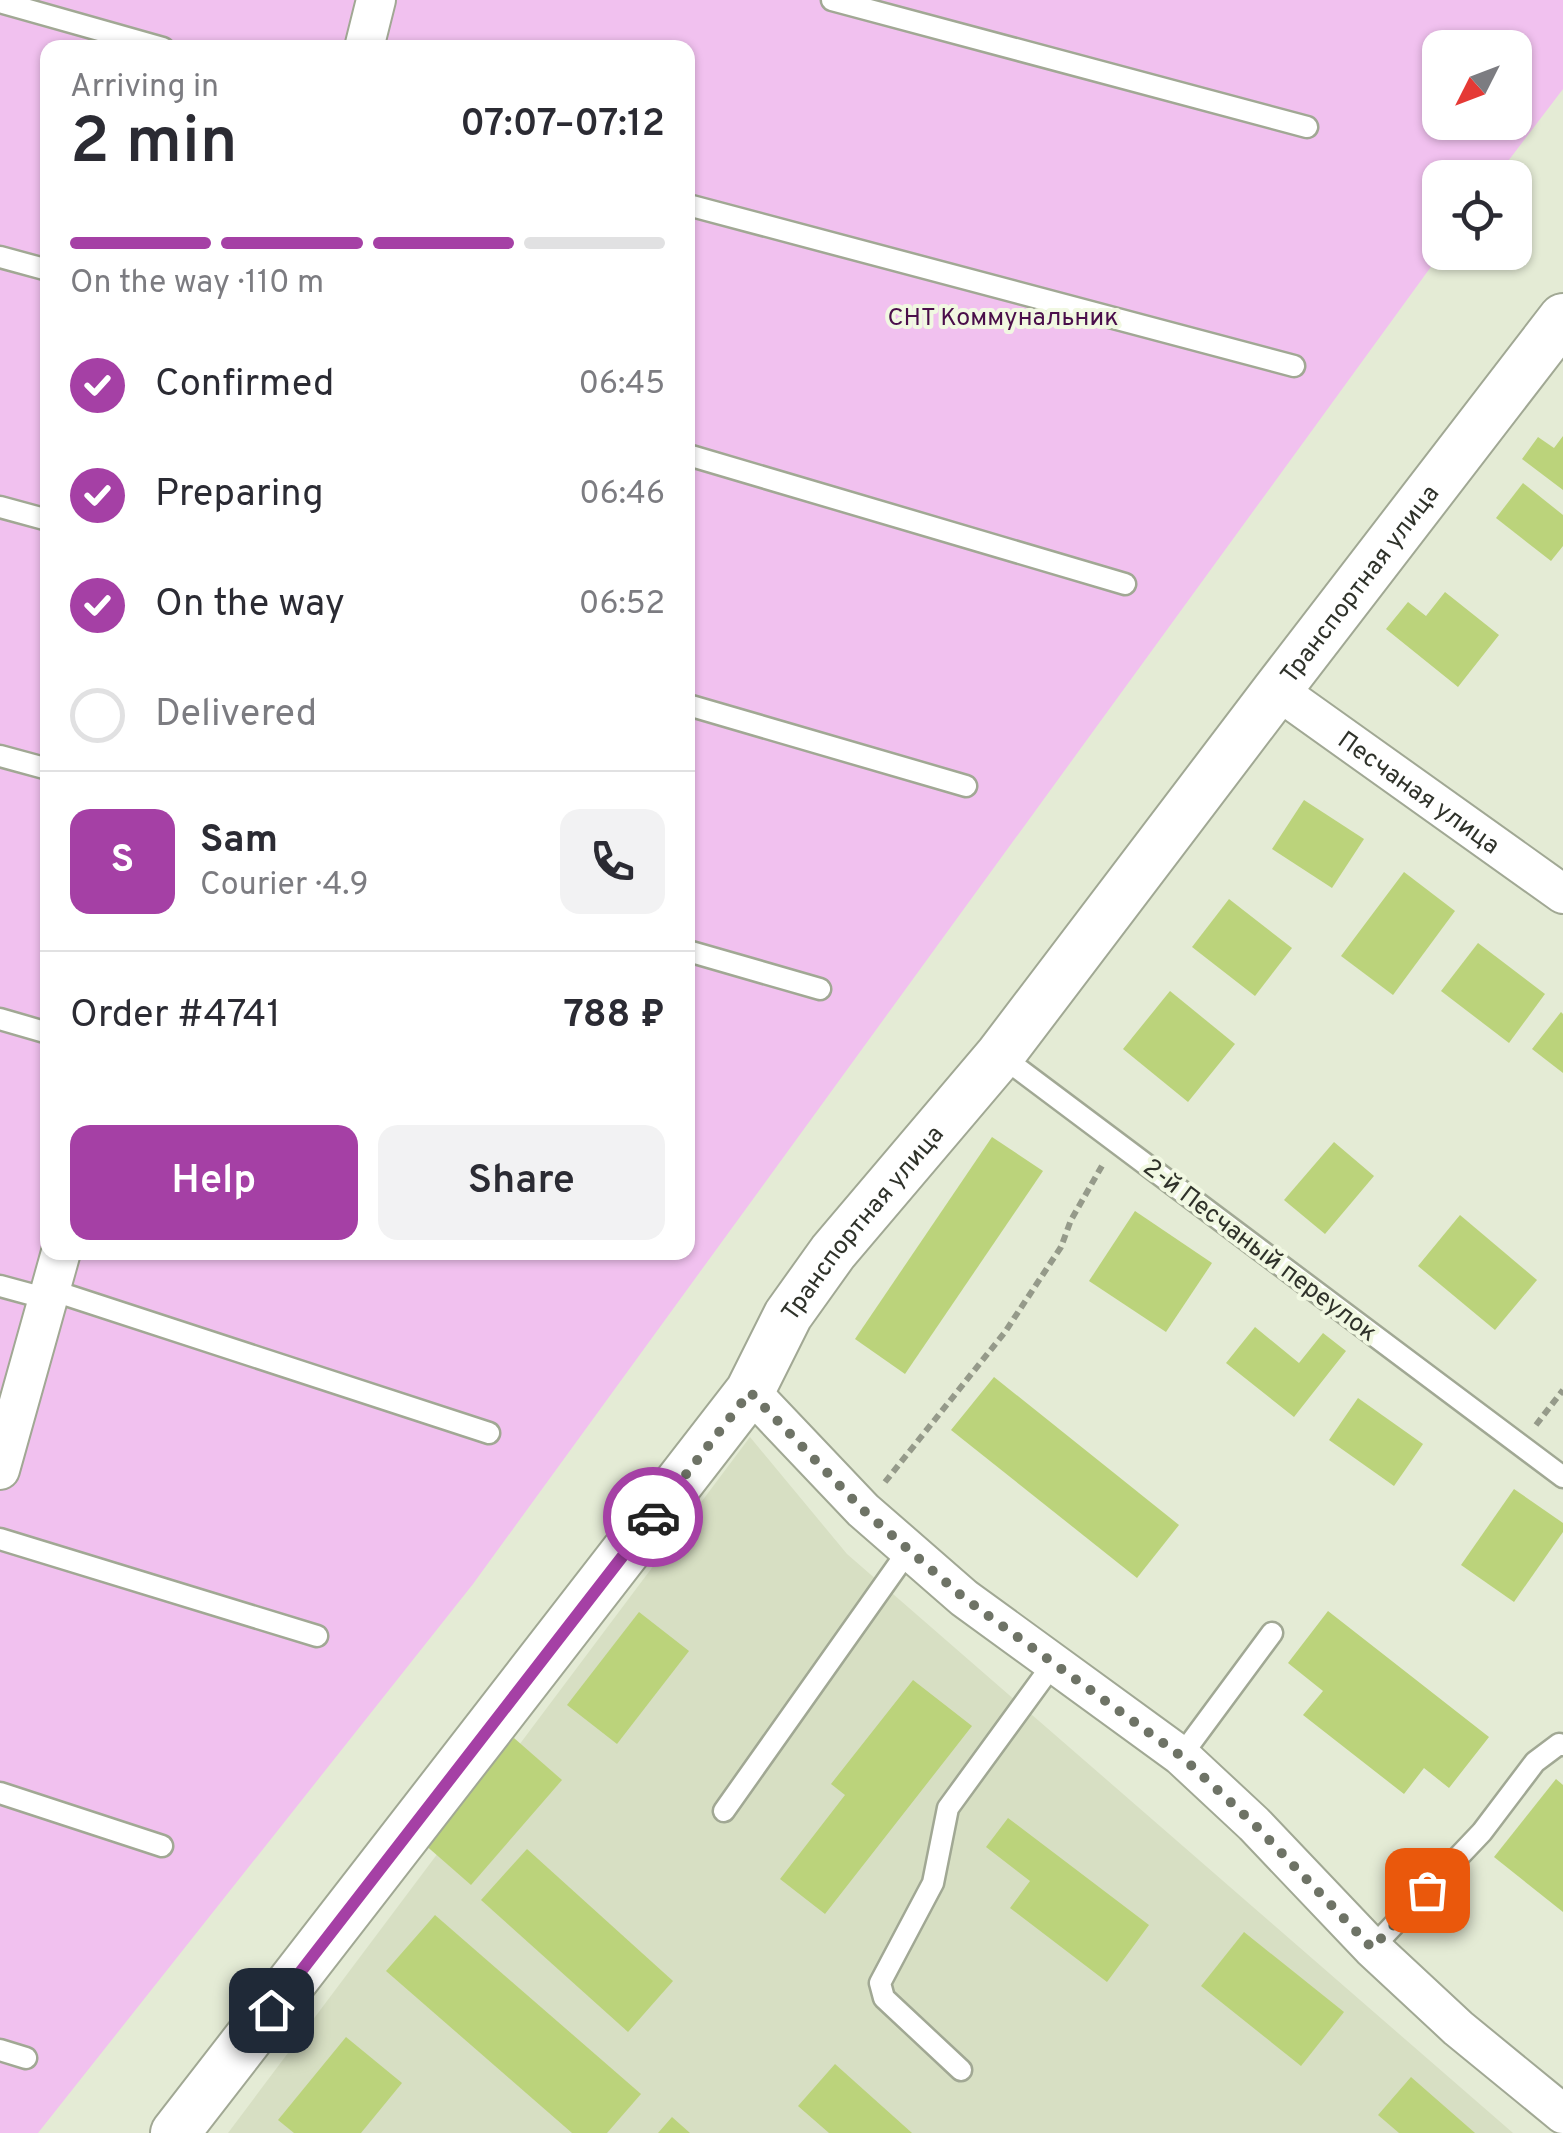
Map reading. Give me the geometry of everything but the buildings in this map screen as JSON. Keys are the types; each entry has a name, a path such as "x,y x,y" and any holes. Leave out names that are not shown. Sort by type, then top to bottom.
{"street":[{"path":"366,40 376,0"},
{"name":"Транспортная улица","path":"176,2133 750,1392 788,1315 833,1252 1000,1054 1563,318"},
{"name":"Песчаная улица","path":"1277,690 1563,894"},
{"path":"0,1470 59,1260"},
{"path":"750,1392 863,1510 964,1598 1181,1756 1254,1824 1372,1948 1458,2028 1563,2114"}],"lane":[{"path":"832,0 1307,126"},
{"path":"0,2 135,40"},
{"path":"695,207 1294,366"},
{"path":"0,257 40,268"},
{"path":"695,457 1125,584"},
{"path":"0,507 40,518"},
{"path":"695,707 966,786"},
{"path":"0,756 40,768"},
{"path":"695,954 820,989"},
{"path":"0,1020 40,1030"},
{"name":"2-й Песчаный переулок","path":"1000,1054 1563,1477"},
{"path":"0,1286 50,1295 490,1433"},
{"path":"0,1538 317,1636"},
{"path":"724,1811 908,1550"},
{"path":"1181,1756 1272,1632"},
{"path":"961,2070 884,1998 880,1982 933,1883 948,1808 1053,1664"},
{"path":"1372,1948 1482,1832 1536,1762 1563,1744"},
{"path":"0,1793 162,1846"},
{"path":"0,2050 26,2058"}],"path":[{"path":"863,1510 1004,1332 1061,1248 1070,1220 1117,1140"},
{"path":"1520,1445 1563,1390"}],"shaded area":[{"path":"750,1437 847,1554 1513,2133 228,2133"}],"green space":[{"name":"СНТ Коммунальник","path":"0,0 1563,0 1563,89 1532,130 1532,30 1422,30 1422,140 1524,140 1509,160 1422,160 1422,270 1429,270 473,1584 38,2133 0,2133"}],"way so far":[{"path":"653,1517 750,1392 863,1510 964,1598 1181,1756 1254,1824 1372,1948 1427,1890"}],"route":[{"path":"271,2010 653,1517"}]}
